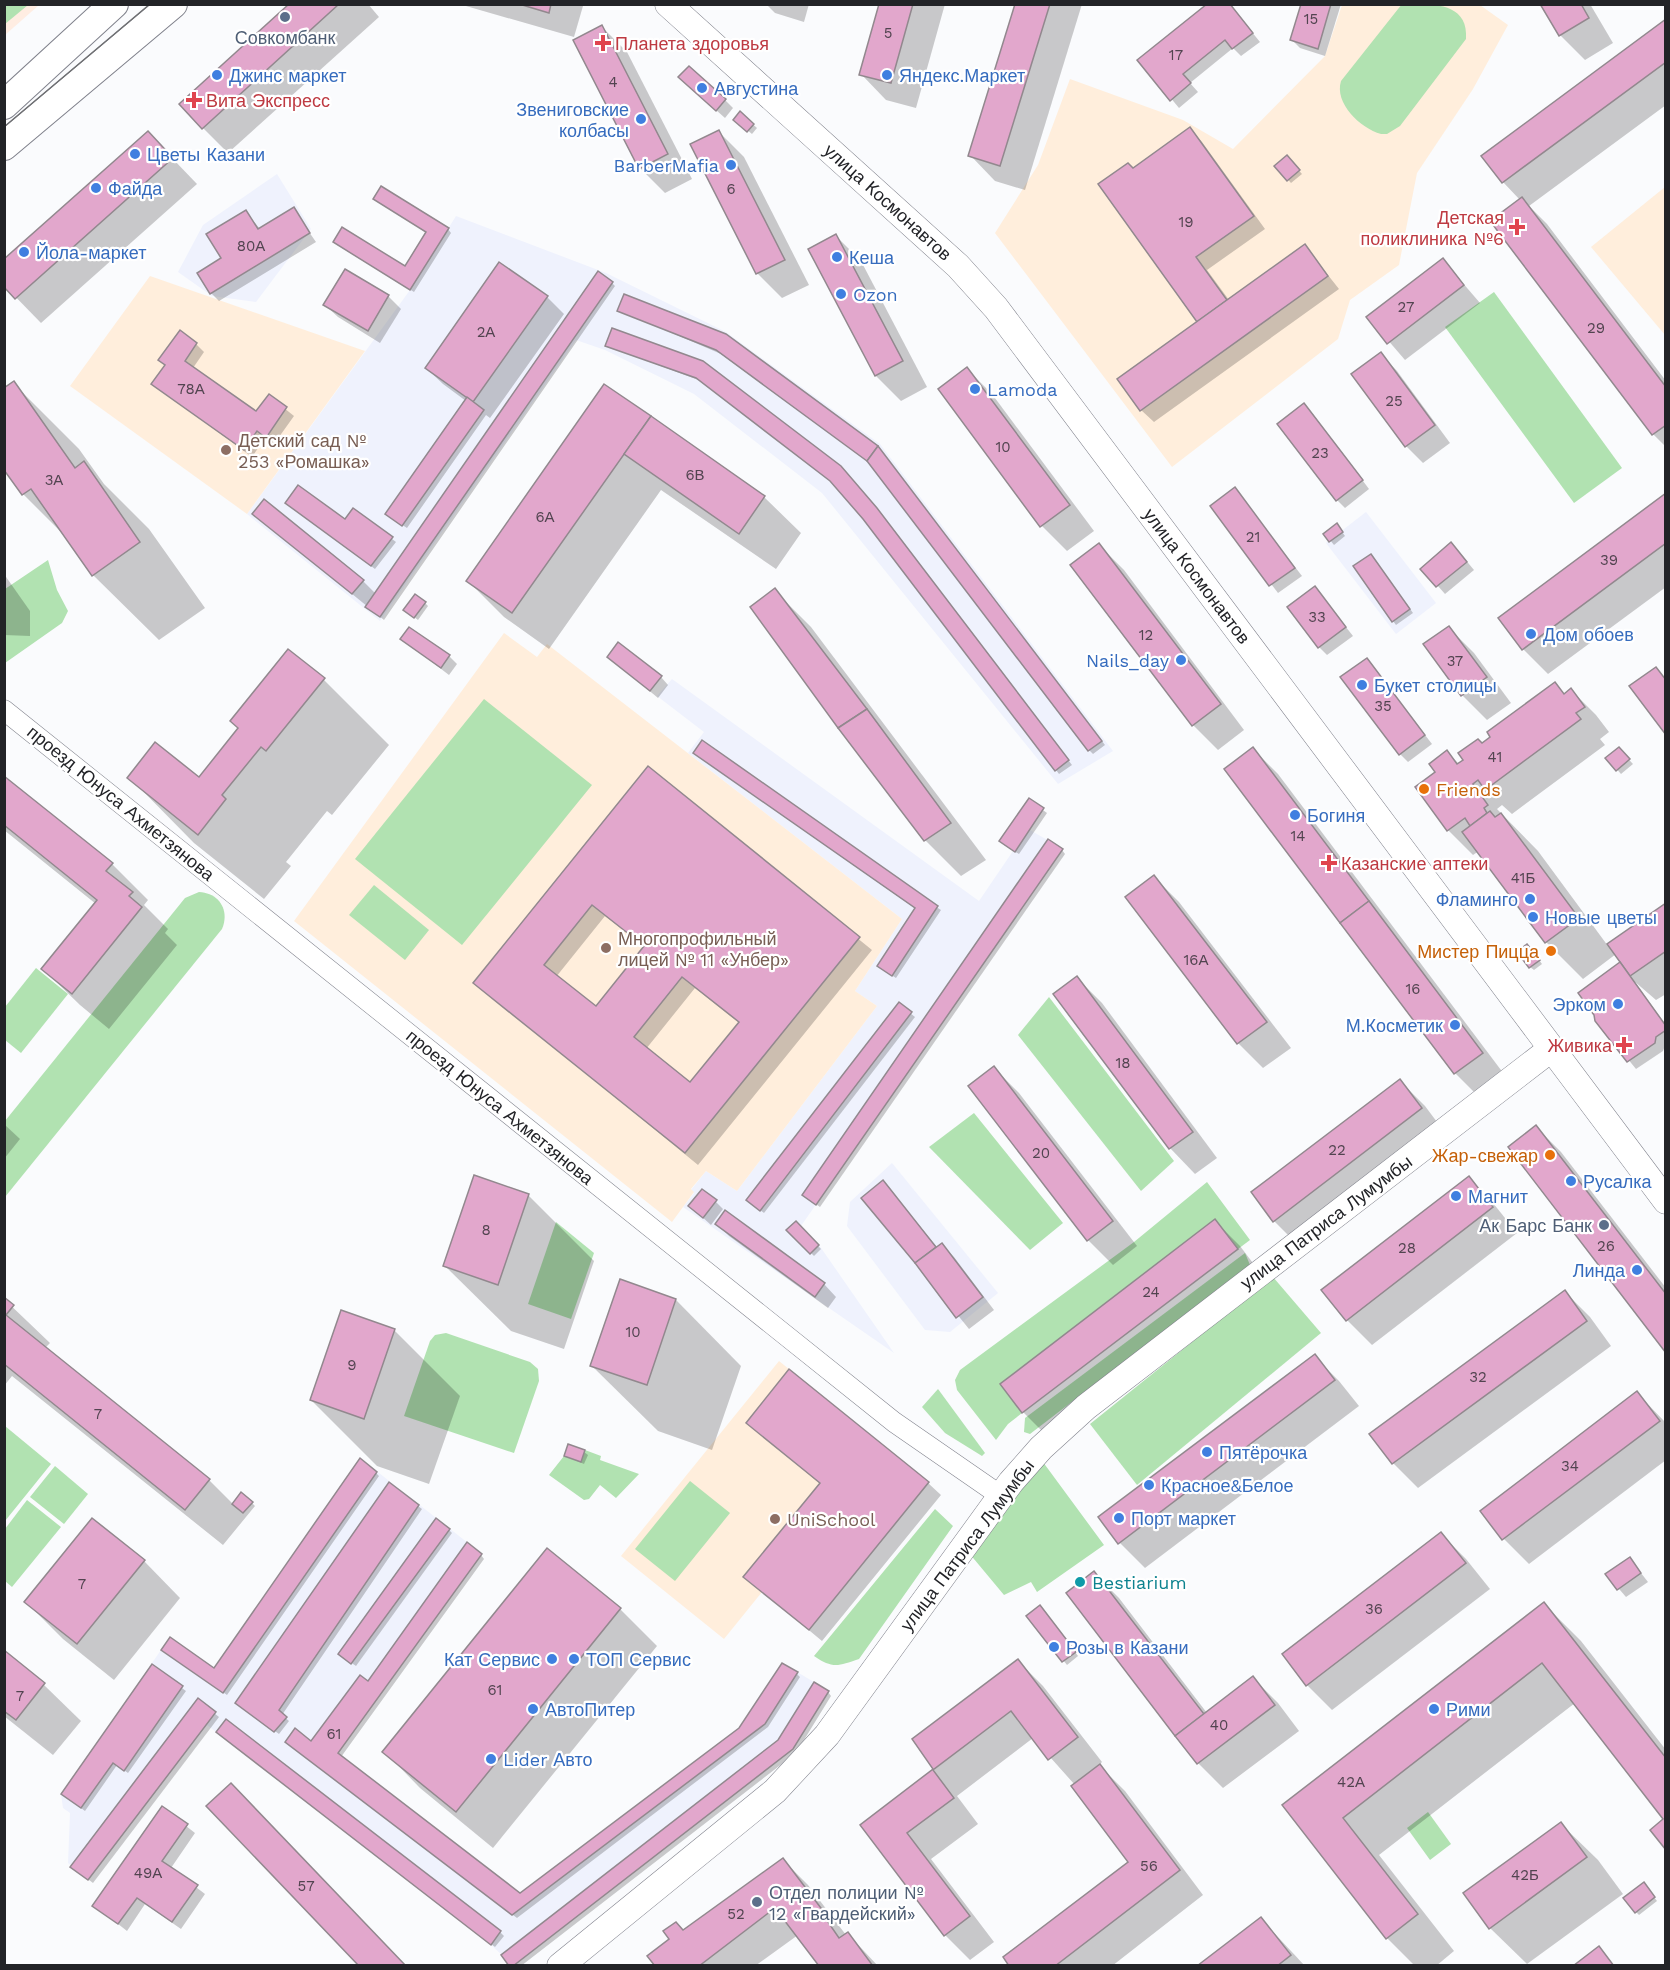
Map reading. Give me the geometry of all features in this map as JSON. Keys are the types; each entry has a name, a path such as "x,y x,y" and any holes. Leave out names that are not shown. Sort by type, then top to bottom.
{"main road":[{"path":"4,91 108,4"},
{"path":"4,105 114,4"},
{"path":"4,146 173,4"}],"street":[{"name":"улица Космонавтов","path":"668,4 958,266 996,308 1665,1201"},
{"name":"проезд Юнуса Ахметзянова","path":"4,710 894,1422 1001,1496"},
{"name":"улица Патриса Лумумбы","path":"560,1965 782,1784 827,1735 1001,1496 1041,1448 1086,1407 1551,1049"}],"shaded area":[{"path":"5,5 39,5 5,35"},
{"path":"1342,5 1480,5 1508,25 1473,89 1417,173 1399,265 1350,300 1338,339 1172,467 995,233 1038,165 1070,79 1183,120 1233,149 1325,56"},
{"path":"277,174 311,229 256,302 212,296 178,272 203,225"},
{"path":"1665,187 1665,335 1591,247"},
{"path":"456,216 606,273 726,332 880,444 1113,751 1058,784 822,493 694,394 605,350 576,340 380,621 247,514 410,290"},
{"name":"Детский сад № 253 «Ромашка»","path":"150,276 365,351 247,514 70,386"},
{"path":"1366,512 1436,603 1396,634 1326,543"},
{"name":"Многопрофильный лицей № 11 «Унбер»","path":"504,633 537,657 547,644 902,919 855,991 877,1006 737,1191 706,1171 691,1189 694,1192 672,1222 294,921"},
{"path":"672,679 979,901 1013,851 999,841 1029,798 1044,808 1030,830 1063,849 801,1226 819,1245 894,1353 683,1207 694,1193 691,1190 706,1171 737,1191 877,1006 855,991 902,919 688,753 704,732 657,696"},
{"path":"892,1163 998,1293 950,1332 925,1330 847,1226 850,1202"},
{"name":"UniSchool","path":"779,1361 929,1482 809,1630 762,1592 724,1639 621,1556"},
{"path":"360,1458 482,1554 338,1753 520,1893 739,1728 782,1663 829,1691 793,1749 513,1965 491,1945 207,1725 88,1880 68,1863 70,1813 63,1808 61,1794 170,1637 215,1668"}],"green space":[{"path":"5,4 28,4 28,5 5,24"},
{"path":"1402,4 1434,5 1454,11 1461,17 1465,26 1466,39 1400,126 1387,134 1381,134 1365,126 1350,113 1341,98 1341,81"},
{"path":"1494,292 1622,468 1574,503 1445,327"},
{"path":"48,560 57,590 68,611 62,623 5,663 5,589"},
{"path":"484,699 592,785 462,945 355,859"},
{"path":"374,885 429,930 405,960 349,915"},
{"path":"199,892 212,896 221,904 225,915 222,929 5,1197 5,1121 185,898"},
{"path":"36,968 68,994 21,1053 5,1040 5,1007"},
{"path":"1049,997 1174,1161 1141,1191 1018,1035"},
{"path":"974,1113 1063,1223 1030,1250 929,1147"},
{"path":"1207,1182 1250,1240 1238,1249 1215,1220 1000,1384 1022,1413 1008,1424 996,1440 957,1390 955,1380 960,1370 1134,1242"},
{"path":"556,1222 594,1253 571,1319 528,1304"},
{"path":"1245,1253 1250,1265 1030,1434 1024,1432 1025,1418"},
{"path":"1273,1277 1321,1333 1137,1485 1090,1424"},
{"path":"446,1333 530,1362 538,1369 539,1381 514,1453 404,1416 430,1341 435,1335"},
{"path":"938,1389 985,1453 982,1456 945,1433 922,1407"},
{"path":"5,1426 51,1464 5,1521"},
{"path":"585,1450 601,1456 600,1460 639,1474 616,1498 600,1485 589,1499 584,1500 549,1475 564,1456 581,1462"},
{"path":"1040,1458 1104,1545 1037,1592 1031,1582 1004,1595 969,1553"},
{"path":"55,1466 88,1494 64,1524 30,1497"},
{"path":"690,1481 730,1513 675,1581 635,1549"},
{"path":"27,1500 61,1527 12,1587 5,1581 5,1529"},
{"path":"935,1509 953,1526 859,1659 831,1665 814,1656"},
{"path":"1428,1812 1451,1844 1430,1860 1407,1828"}],"building":[{"path":"289,4 339,4 202,129 179,104"},
{"path":"519,4 551,4 549,13"},
{"path":"879,4 913,4 891,83 859,75"},
{"path":"1015,4 1050,4 1000,166 968,156"},
{"path":"1207,4 1230,4 1253,33 1232,49 1225,40 1183,74 1191,83 1170,101 1137,60"},
{"path":"1301,4 1331,4 1318,49 1290,40"},
{"path":"1540,4 1581,4 1589,18 1559,36"},
{"path":"1666,19 1666,62 1502,183 1481,156"},
{"path":"602,25 668,154 639,169 573,40"},
{"name":"Августина","path":"689,66 726,99 716,111 678,77"},
{"path":"740,111 754,124 747,132 733,120"},
{"path":"1190,127 1254,216 1196,257 1227,300 1197,322 1098,184 1128,163 1133,168"},
{"path":"719,130 785,260 756,274 690,144"},
{"path":"148,131 173,158 15,299 4,287 4,259"},
{"path":"1287,155 1300,170 1287,181 1274,166"},
{"path":"381,186 449,228 410,290 333,242 342,227 405,266 426,232 373,199"},
{"path":"1522,197 1666,387 1666,425 1652,435 1490,221"},
{"path":"294,207 310,233 210,294 197,273 221,258 206,234 246,210 258,229"},
{"path":"836,234 903,361 875,376 808,249"},
{"path":"1305,244 1328,276 1140,411 1117,379"},
{"path":"1443,258 1464,285 1387,344 1366,317"},
{"path":"499,262 548,296 473,402 425,368"},
{"path":"345,269 389,295 368,331 323,305"},
{"path":"598,271 613,282 380,617 365,607"},
{"path":"624,294 726,334 878,446 867,461 716,350 617,311"},
{"path":"612,328 703,361 841,466 877,508 1069,760 1055,771 863,519 830,481 696,378 605,346"},
{"path":"180,330 197,343 185,361 256,411 269,394 287,407 266,438 257,431 244,450 151,384 165,365 158,360"},
{"path":"1381,352 1435,425 1405,447 1351,374"},
{"path":"967,367 1070,505 1040,527 938,389"},
{"path":"14,381 75,468 84,461 140,542 92,576 31,489 22,495 4,470 4,388"},
{"path":"604,384 651,416 512,613 466,581"},
{"path":"467,397 484,410 402,526 385,514"},
{"path":"1304,403 1363,480 1336,501 1277,424"},
{"path":"651,416 765,496 739,534 624,454"},
{"path":"878,446 1102,741 1088,751 867,461"},
{"path":"298,485 345,519 353,508 393,537 371,566 285,503"},
{"path":"1235,487 1295,568 1269,586 1210,506"},
{"path":"1666,493 1666,543 1522,650 1498,618"},
{"path":"264,499 364,580 352,594 252,514"},
{"path":"1337,523 1343,532 1329,542 1323,534"},
{"path":"1451,542 1467,562 1436,587 1420,569"},
{"path":"1099,543 1221,704 1192,726 1070,565"},
{"path":"1371,554 1410,609 1392,622 1353,566"},
{"path":"1315,586 1346,627 1318,648 1287,607"},
{"path":"775,588 867,709 838,728 750,607"},
{"path":"415,594 426,602 414,618 403,610"},
{"path":"1449,626 1487,677 1461,696 1423,644"},
{"path":"409,627 450,655 441,668 400,639"},
{"path":"618,642 662,676 650,691 607,657"},
{"path":"288,649 325,678 266,751 261,747 222,795 226,799 198,835 127,778 155,742 199,777 238,728 230,721"},
{"path":"1367,658 1425,735 1399,755 1340,677"},
{"path":"1656,667 1666,680 1666,735 1629,686"},
{"path":"1555,682 1564,694 1571,688 1585,707 1576,713 1581,719 1485,790 1478,780 1473,784 1488,805 1484,808 1487,813 1470,826 1465,818 1447,831 1415,787 1435,772 1429,764 1447,750 1457,764 1463,760 1458,753 1478,739 1482,743 1490,737 1487,732"},
{"path":"867,709 951,823 924,841 838,728"},
{"path":"702,740 938,906 892,976 877,966 915,908 693,753"},
{"path":"1253,747 1369,901 1340,923 1224,769"},
{"path":"1619,747 1630,759 1616,771 1605,758"},
{"path":"648,766 860,937 685,1153 473,983","holes":["592,905 644,946 596,1006 544,965","682,977 739,1022 690,1082 634,1037"]},
{"path":"4,776 113,863 106,871 133,892 129,896 142,907 72,994 41,969 97,900 4,825"},
{"path":"1029,798 1044,808 1015,852 999,841"},
{"path":"1490,811 1495,817 1501,813 1579,918 1545,943 1462,832"},
{"path":"1048,839 1063,849 816,1205 802,1195"},
{"path":"1154,875 1267,1022 1237,1044 1125,897"},
{"path":"1369,901 1483,1053 1454,1074 1340,923"},
{"path":"1666,903 1666,951 1630,976 1607,944"},
{"path":"1527,944 1540,960 1529,968 1517,952"},
{"name":"Эрком","path":"1620,962 1666,1026 1666,1030 1656,1037 1655,1043 1627,1062 1595,1021 1594,1015 1578,993"},
{"path":"1077,976 1193,1132 1169,1149 1053,994"},
{"path":"899,1002 912,1012 760,1211 746,1200"},
{"path":"994,1066 1113,1221 1087,1241 968,1086"},
{"path":"1400,1079 1422,1108 1273,1222 1251,1192"},
{"path":"1536,1125 1666,1294 1666,1353 1508,1147"},
{"path":"474,1175 529,1194 498,1285 443,1266"},
{"path":"1469,1176 1493,1207 1346,1321 1321,1290"},
{"path":"883,1180 936,1247 915,1263 861,1198"},
{"path":"702,1189 717,1200 703,1218 688,1206"},
{"path":"725,1210 825,1283 815,1297 715,1224"},
{"path":"1215,1219 1238,1249 1022,1413 1000,1384"},
{"path":"796,1221 819,1245 810,1254 786,1230"},
{"path":"942,1243 983,1297 956,1318 915,1263"},
{"path":"620,1279 676,1299 647,1385 590,1366"},
{"path":"1565,1290 1587,1321 1392,1464 1369,1434"},
{"path":"4,1297 14,1305 6,1315 210,1479 185,1510 4,1364"},
{"path":"341,1310 395,1329 364,1419 310,1400"},
{"path":"1315,1354 1335,1380 1118,1544 1098,1517"},
{"path":"789,1369 929,1482 809,1630 743,1577 820,1483 746,1423"},
{"path":"1637,1391 1660,1421 1502,1540 1480,1511"},
{"path":"568,1444 585,1450 581,1462 564,1456"},
{"path":"360,1458 377,1472 223,1693 161,1650 170,1637 214,1668"},
{"path":"389,1482 419,1505 279,1710 287,1717 274,1732 235,1703"},
{"path":"241,1492 253,1502 243,1513 232,1504"},
{"path":"92,1518 145,1560 77,1644 24,1602"},
{"path":"436,1518 450,1529 351,1664 338,1654"},
{"path":"1441,1532 1466,1563 1306,1686 1282,1654"},
{"path":"467,1542 482,1554 338,1753 520,1893 739,1728 782,1663 798,1672 765,1724 512,1915 285,1742 295,1728 311,1741 360,1675 368,1681"},
{"path":"547,1548 621,1608 456,1812 382,1752"},
{"path":"1630,1557 1641,1573 1617,1590 1605,1574"},
{"path":"1094,1571 1204,1714 1175,1736 1066,1593"},
{"path":"1544,1602 1666,1758 1666,1850 1650,1830 1663,1819 1542,1663 1343,1818 1418,1914 1386,1939 1282,1805"},
{"path":"1040,1605 1076,1652 1062,1662 1026,1616"},
{"path":"4,1650 45,1683 16,1720 4,1711"},
{"path":"1018,1659 1078,1737 1048,1760 1011,1711 933,1770 954,1798 907,1833 970,1916 944,1936 860,1825 933,1769 912,1739"},
{"path":"152,1664 183,1686 124,1771 113,1763 81,1808 61,1794"},
{"path":"1253,1676 1275,1705 1197,1764 1175,1736"},
{"path":"814,1682 829,1691 793,1749 513,1966 509,1966 501,1955 778,1740"},
{"path":"198,1698 216,1712 88,1880 70,1867"},
{"path":"226,1719 501,1931 491,1945 216,1732"},
{"path":"1100,1764 1180,1870 1055,1966 1009,1966 1003,1957 1128,1862 1071,1786"},
{"path":"231,1783 406,1966 359,1966 206,1806"},
{"path":"162,1806 188,1824 162,1861 198,1885 172,1922 137,1898 118,1924 92,1906"},
{"path":"1561,1822 1587,1857 1489,1929 1463,1893"},
{"path":"783,1858 830,1920 828,1922 839,1938 848,1932 873,1966 819,1966 775,1908 699,1966 655,1966 647,1956 669,1939 663,1931 676,1922 683,1930"},
{"path":"1644,1882 1655,1897 1635,1913 1623,1898"},
{"path":"1261,1917 1291,1955 1277,1966 1197,1966"},
{"path":"1599,1946 1614,1966 1573,1966"}],"tram line":[{"path":"4,127 150,4"}],"place":[{"name":"Совкомбанк","path":"285,17"},
{"name":"Планета здоровья","path":"603,43"},
{"name":"Джинс маркет","path":"217,75"},
{"name":"Яндекс.Маркет","path":"887,75"},
{"name":"Августина","path":"702,88"},
{"name":"Вита Экспресс","path":"194,100"},
{"name":"Звениговские колбасы","path":"641,119"},
{"name":"Цветы Казани","path":"135,154"},
{"name":"BarberMafia","path":"731,165"},
{"name":"Файда","path":"96,188"},
{"name":"Детская поликлиника №6","path":"1517,227"},
{"name":"Йола-маркет","path":"24,252"},
{"name":"Кеша","path":"837,257"},
{"name":"Ozon","path":"841,294"},
{"name":"Lamoda","path":"975,389"},
{"name":"Детский сад № 253 «Ромашка»","path":"226,450"},
{"name":"Дом обоев","path":"1531,634"},
{"name":"Nails_day","path":"1181,660"},
{"name":"Букет столицы","path":"1362,685"},
{"name":"Friends","path":"1424,789"},
{"name":"Богиня","path":"1295,815"},
{"name":"Казанские аптеки","path":"1329,863"},
{"name":"Фламинго","path":"1530,899"},
{"name":"Новые цветы","path":"1533,917"},
{"name":"Многопрофильный лицей № 11 «Унбер»","path":"606,948"},
{"name":"Мистер Пицца","path":"1551,951"},
{"name":"Эрком","path":"1618,1004"},
{"name":"М.Косметик","path":"1455,1025"},
{"name":"Живика","path":"1624,1045"},
{"name":"Жар-свежар","path":"1550,1155"},
{"name":"Русалка","path":"1571,1181"},
{"name":"Магнит","path":"1456,1196"},
{"name":"Ак Барс Банк","path":"1604,1225"},
{"name":"Линда","path":"1637,1270"},
{"name":"Пятёрочка","path":"1207,1452"},
{"name":"Красное&Белое","path":"1149,1485"},
{"name":"Порт маркет","path":"1119,1518"},
{"name":"UniSchool","path":"775,1519"},
{"name":"Bestiarium","path":"1080,1582"},
{"name":"Розы в Казани","path":"1054,1647"},
{"name":"Кат Сервис","path":"552,1659"},
{"name":"ТОП Сервис","path":"574,1659"},
{"name":"АвтоПитер","path":"533,1709"},
{"name":"Рими","path":"1434,1709"},
{"name":"Lider Авто","path":"491,1759"},
{"name":"Отдел полиции № 12 «Гвардейский»","path":"757,1902"}]}
